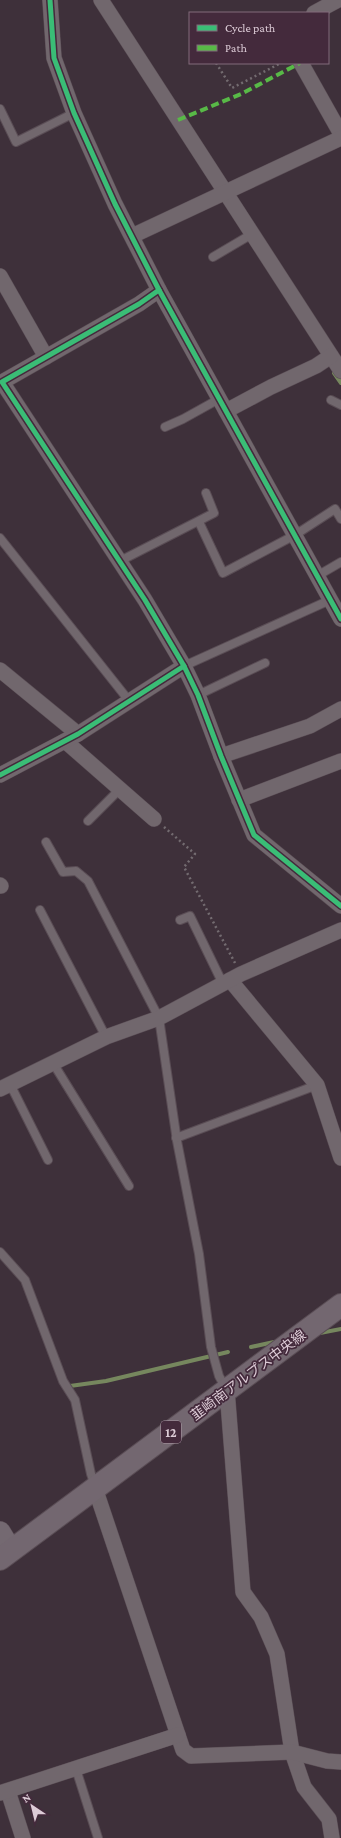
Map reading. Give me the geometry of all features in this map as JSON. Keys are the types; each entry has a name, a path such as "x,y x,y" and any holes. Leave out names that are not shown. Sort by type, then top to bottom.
{"main road":[{"name":"韮崎南アルプス中央線","path":"5,1555 341,1305"}],"street":[{"path":"50,0 54,58 74,113 159,290 341,619"},
{"path":"101,0 220,195 307,325 327,358 341,371"},
{"path":"317,7 338,0"},
{"path":"302,64 341,134"},
{"path":"132,236 341,138"},
{"path":"0,276 46,357"},
{"path":"159,290 139,304 2,382 145,600 184,666 198,695 221,756 254,835 340,903"},
{"path":"222,405 327,358"},
{"path":"0,775 71,738 130,702 184,666"},
{"path":"0,670 71,738 120,789 154,819"},
{"path":"221,756 310,726 341,709"},
{"path":"239,800 341,761"},
{"path":"5,1087 106,1037 159,1018 231,980 341,930"},
{"path":"231,980 317,1085 341,1158"},
{"path":"227,1390 243,1592 261,1617 277,1654 292,1752 304,1787 329,1819 332,1838"},
{"path":"95,1488 183,1750 191,1756 292,1752 327,1761 341,1762"},
{"path":"0,1532 5,1555"},
{"path":"23,1838 4,1792 178,1735"}],"lane":[{"path":"0,109 16,142 74,113"},
{"path":"213,257 248,236"},
{"path":"331,400 341,405"},
{"path":"165,427 222,405"},
{"path":"120,562 214,513 206,493"},
{"path":"199,522 223,573 295,535 335,509 341,519"},
{"path":"0,538 130,702"},
{"path":"317,576 341,562"},
{"path":"184,666 330,600"},
{"path":"198,695 265,663"},
{"path":"88,821 120,789"},
{"path":"46,842 63,872 76,871 88,881 159,1018 176,1138 199,1254 213,1355 219,1376 227,1390"},
{"path":"40,910 106,1037"},
{"path":"180,920 190,916 231,980"},
{"path":"53,1063 129,1186"},
{"path":"176,1138 317,1085"},
{"path":"5,1087 48,1160"},
{"path":"0,1252 25,1280 63,1381 75,1400 95,1488"},
{"path":"76,1769 98,1838"}],"path":[{"path":"217,64 232,88 279,64"},
{"path":"154,819 195,854 184,868 231,980"}],"waterway":[{"path":"334,373 341,383"},
{"path":"320,1333 341,1329"},
{"path":"251,1347 274,1342"},
{"path":"70,1386 106,1381 228,1352"}],"marked path":[{"path":"178,120 241,94 298,64"}],"cycle path":[{"path":"50,0 54,58 74,113 115,204 159,290 341,619"},
{"path":"159,290 139,304 2,382 145,600 184,666"},
{"path":"0,775 78,734 184,666 198,695 221,756 254,835 341,906"}]}
